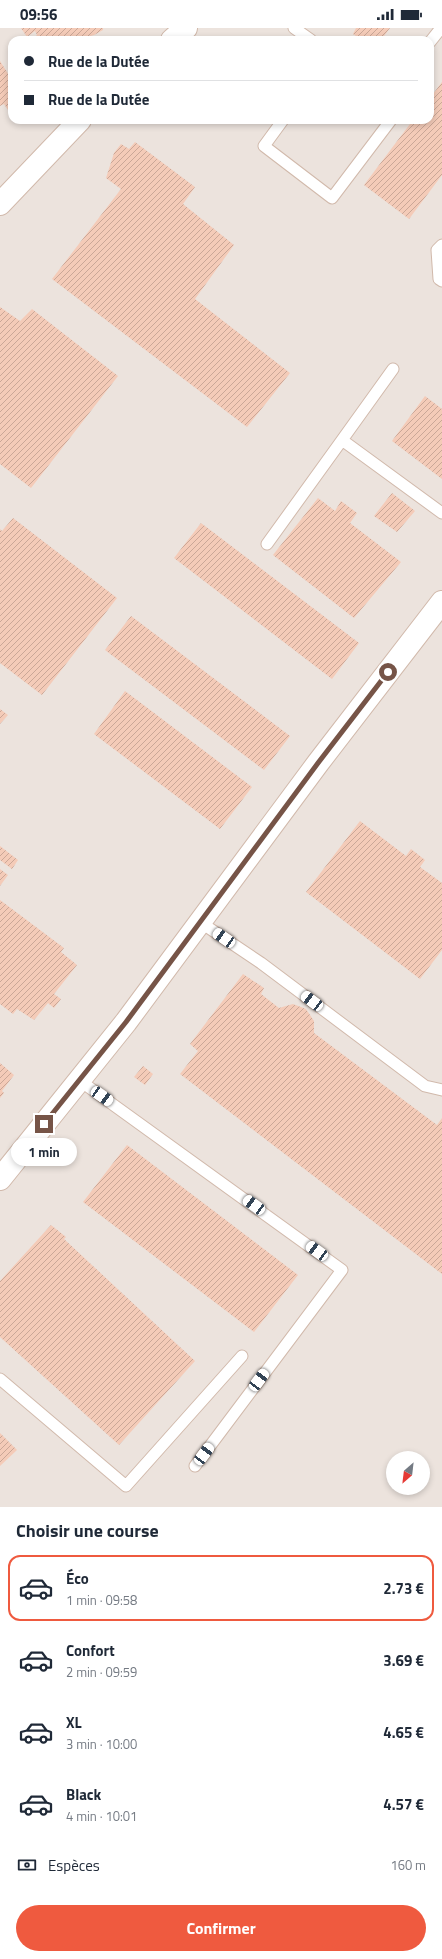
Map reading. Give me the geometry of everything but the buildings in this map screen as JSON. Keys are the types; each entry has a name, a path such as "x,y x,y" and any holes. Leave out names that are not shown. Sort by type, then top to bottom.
{"street":[{"path":"177,36 186,28"},
{"path":"0,204 76,124"},
{"path":"0,1179 126,1022 318,763 442,602"}],"lane":[{"path":"294,28 305,36"},
{"path":"434,37 441,28"},
{"path":"280,124 264,146 332,198 388,124"},
{"path":"442,244 438,250 439,279 442,281"},
{"path":"268,544 393,369"},
{"path":"342,440 442,513"},
{"path":"200,922 261,963 425,1086 442,1090"},
{"path":"79,1080 342,1270 195,1466"},
{"path":"0,1379 126,1486 242,1356"}],"shaded area":[{"path":"0,28 442,28 442,1507 0,1507"}],"route":[{"path":"44,1124 126,1022 318,763 388,672"}]}
